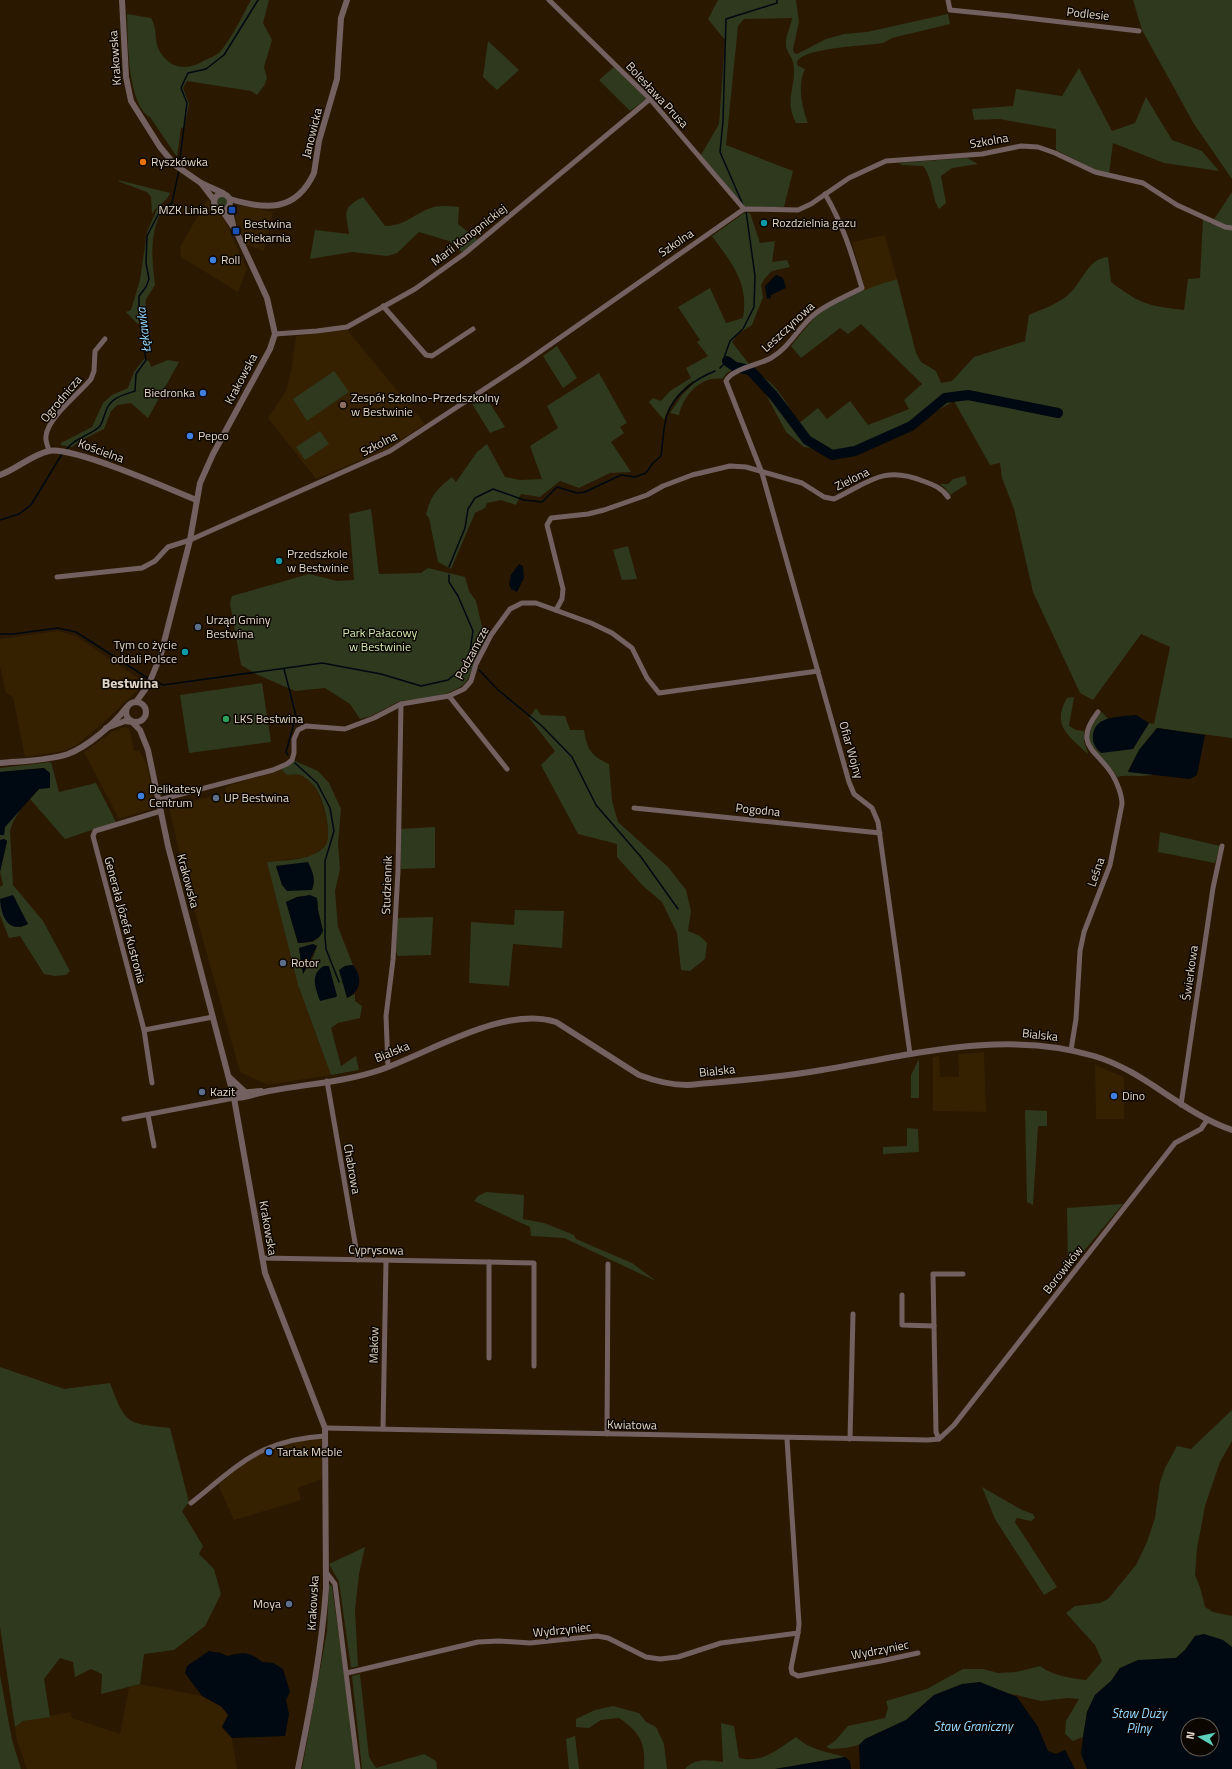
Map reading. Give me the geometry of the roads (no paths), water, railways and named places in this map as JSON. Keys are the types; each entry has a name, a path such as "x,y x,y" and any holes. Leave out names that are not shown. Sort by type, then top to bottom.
{"street":[{"name":"Krakowska","path":"122,0 127,90 137,112 160,147 175,165 201,182 222,193"},
{"name":"Janowicka","path":"230,199 264,207 279,206 290,201 301,193 310,180 337,79 341,18 347,0"},
{"name":"Bolesława Prusa","path":"549,0 650,99 744,209"},
{"name":"Podlesie","path":"948,0 950,10 1018,16 1139,31"},
{"name":"Marii Konopnickiej","path":"275,334 347,327 415,288 464,254 650,99"},
{"name":"Szkolna","path":"190,540 390,451 521,365 744,209 798,210 811,204 849,178 886,161 976,154 1021,146 1038,147 1055,153 1095,172 1143,183 1177,205 1225,227 1232,228"},
{"name":"Krakowska","path":"201,182 214,200"},
{"path":"234,228 229,206 230,199 222,193 216,196 214,200 215,207 222,210 234,228 268,298 275,334"},
{"name":"Leszczynowa","path":"762,473 726,382 728,377 735,372 765,362 774,357 790,343 816,313 862,288 850,247 836,212 825,194"},
{"path":"222,210 229,206"},
{"path":"383,306 426,355 432,356 473,328"},
{"name":"Krakowska","path":"136,702 153,676 169,626 190,540 196,500 206,467 270,349 275,334"},
{"name":"Ogrodnicza","path":"49,451 46,441 46,434 50,424 91,379 94,371 95,351 105,339"},
{"name":"Kościelna","path":"0,475 49,451 65,451 196,500"},
{"path":"556,610 562,599 563,589 547,525 551,518 588,514 604,510 647,495 687,477 709,470 730,466 746,467 762,473"},
{"name":"Zielona","path":"762,473 802,483 829,499 834,499 883,475 894,473 905,474 943,489 948,497"},
{"name":"Ofiar Wojny","path":"762,473 849,782 854,794 872,808 878,822 910,1054"},
{"path":"57,577 142,568 155,561 168,547 190,540"},
{"name":"Podzamcze","path":"159,800 273,770 287,764 292,760 294,753 294,738 298,730 306,726 345,729 374,718 401,704 449,696 464,689 471,681 476,664 491,635 510,609 522,603 536,603 556,610 591,623 623,640 632,648 647,678 659,693 818,670"},
{"name":"Krakowska","path":"145,708 149,684"},
{"path":"449,696 507,769"},
{"path":"0,763 70,753 106,728 132,703 136,702 143,705 145,708 146,712 143,720 140,722 125,721 106,728"},
{"name":"Studziennik","path":"388,1067 386,1016 394,960 398,872 401,704"},
{"path":"126,708 126,716 132,722"},
{"name":"Leśna","path":"1071,1050 1076,1019 1080,951 1084,932 1110,865 1122,804 1122,798 1112,775 1090,750 1086,733 1091,720 1098,712"},
{"name":"Krakowska","path":"143,720 168,846 234,1098 262,1258 270,1286 325,1428 325,1571 322,1633 298,1769"},
{"name":"Krakowska","path":"132,722 140,730 148,750"},
{"name":"Pogodna","path":"634,808 880,833"},
{"name":"Generała Józefa Kustronia","path":"152,1083 144,1030 93,836 95,831 161,811"},
{"name":"Świerkowa","path":"1181,1105 1213,888 1222,846"},
{"path":"144,1030 213,1017"},
{"name":"Bialska","path":"234,1098 242,1098 268,1091 366,1074 388,1067 472,1032 520,1019 544,1018 556,1022 639,1075 653,1081 675,1085 812,1072 910,1054 963,1047 1013,1044 1071,1050 1099,1057 1120,1066 1207,1120 1232,1130"},
{"path":"228,1077 244,1091"},
{"name":"Chabrowa","path":"327,1081 358,1260"},
{"path":"124,1119 234,1098 237,1093 244,1091"},
{"name":"Bialska","path":"244,1091 268,1091"},
{"name":"Bialska","path":"235,1105 242,1098"},
{"path":"148,1115 154,1146"},
{"name":"Borowików","path":"939,1439 958,1419 1175,1144 1201,1129 1207,1120"},
{"name":"Cyprysowa","path":"262,1258 534,1262 534,1366"},
{"name":"Maków","path":"383,1429 386,1261"},
{"path":"489,1262 489,1358"},
{"path":"607,1434 608,1264"},
{"path":"939,1439 936,1432 933,1274 963,1274"},
{"path":"902,1294 902,1325 934,1326"},
{"path":"850,1439 853,1314"},
{"name":"Kwiatowa","path":"325,1428 787,1439 939,1439"},
{"path":"191,1503 242,1464 266,1449 307,1438 326,1436"},
{"name":"Wydrzyniec","path":"787,1439 799,1624 792,1673 798,1676 881,1661 918,1652"},
{"path":"325,1571 335,1584 358,1769"},
{"name":"Wydrzyniec","path":"347,1673 478,1642 499,1641 530,1643 596,1636 608,1638 646,1657 665,1659 721,1643 798,1633"}],"water":[{"path":"776,275 783,278 786,288 771,295 771,298 767,299 765,286"},
{"path":"519,564 523,566 524,578 517,592 511,589 509,584 511,575"},
{"path":"1136,715 1149,723 1133,749 1101,753 1094,745 1093,740 1095,728 1099,723 1110,718"},
{"path":"1157,728 1205,735 1197,775 1190,779 1128,772 1139,750"},
{"path":"44,768 50,773 50,788 39,789 5,827 4,835 0,835 0,772"},
{"path":"4,839 7,841 0,872 0,840"},
{"path":"308,862 314,883 312,890 287,891 282,885 276,866"},
{"path":"13,895 28,924 15,927 7,922 4,917 0,899"},
{"path":"310,895 317,898 323,931 319,937 310,942 298,943 286,902 297,897"},
{"path":"313,944 317,946 303,974 299,948"},
{"path":"353,965 358,975 359,984 355,992 347,998 339,970 345,966"},
{"path":"324,966 329,966 337,996 320,1001 315,977 319,969"},
{"name":"Staw Duży Pilny","path":"1204,1634 1223,1640 1232,1647 1232,1769 1087,1769 1081,1754 1087,1712 1095,1695 1111,1681 1120,1668 1138,1660 1176,1658 1185,1650 1195,1636"},
{"path":"209,1651 221,1653 227,1656 246,1653 262,1662 273,1663 283,1669 290,1692 286,1700 289,1714 285,1736 232,1738 222,1727 228,1715 222,1707 202,1696 185,1673 187,1666"},
{"name":"Staw Graniczny","path":"980,1682 1017,1697 1038,1727 1048,1751 1056,1754 1065,1750 1075,1769 860,1769 859,1745 865,1739 906,1720 934,1695 962,1684"},
{"path":"845,1757 850,1761 851,1769 775,1769"}],"waterway":[{"name":"Łękawka","path":"179,166 187,103 181,88 188,73 206,69 224,55 258,0"},
{"path":"743,205 720,152 723,121 726,19 777,3 777,0"},
{"name":"Łękawka","path":"65,451 78,439 93,432 100,426 108,407 114,400 135,391 136,374 146,360 139,316 139,296 146,287 149,279 146,263 147,236 161,209 172,203 179,170"},
{"path":"720,368 727,361 724,358 730,341 743,329 754,307 755,276 746,211"},
{"path":"727,361 735,367 750,370 774,396 807,440 832,455 855,451 911,426 945,398 968,395 1058,413"},
{"path":"449,567 465,528 468,509 475,498 493,489 524,500 542,502 557,487 577,493 585,492 621,475 635,477 646,473 653,463 661,456 664,430 670,407 686,388 700,378 715,371"},
{"name":"Łękawka","path":"0,520 19,514 31,505 62,454"},
{"path":"153,680 163,685 322,663 381,674 421,686 448,680 462,668 470,651 473,631 458,596 449,582 449,575"},
{"path":"0,634 13,634 58,628 76,632 149,679"},
{"path":"467,657 472,663"},
{"path":"284,669 296,716 286,752 288,755"},
{"path":"479,670 498,690 542,726 572,757 596,805 641,857 678,909"},
{"path":"295,763 317,783 330,808 334,831 325,861 325,937 326,949 339,982"}],"place":[{"name":"Ryszkówka","path":"143,162"},
{"name":"MZK Linia 56","path":"232,210"},
{"name":"Rozdzielnia gazu","path":"764,223"},
{"name":"Bestwina Piekarnia","path":"236,231"},
{"name":"Roll","path":"213,260"},
{"name":"Biedronka","path":"203,393"},
{"name":"Zespół Szkolno-Przedszkolny w Bestwinie","path":"343,405"},
{"name":"Pepco","path":"190,436"},
{"name":"Przedszkole w Bestwinie","path":"279,561"},
{"name":"Urząd Gminy Bestwina","path":"198,627"},
{"name":"Tym co życie oddali Polsce","path":"185,652"},
{"name":"LKS Bestwina","path":"226,719"},
{"name":"Delikatesy Centrum","path":"141,796"},
{"name":"UP Bestwina","path":"216,798"},
{"name":"Rotor","path":"283,963"},
{"name":"Kazit","path":"202,1092"},
{"name":"Dino","path":"1114,1096"},
{"name":"Tartak Meble","path":"269,1452"},
{"name":"Moya","path":"289,1604"}],"district":[{"name":"Bestwina","path":"130,683"}],"park label":[{"name":"Park Pałacowy w Bestwinie","path":"380,640"}]}
